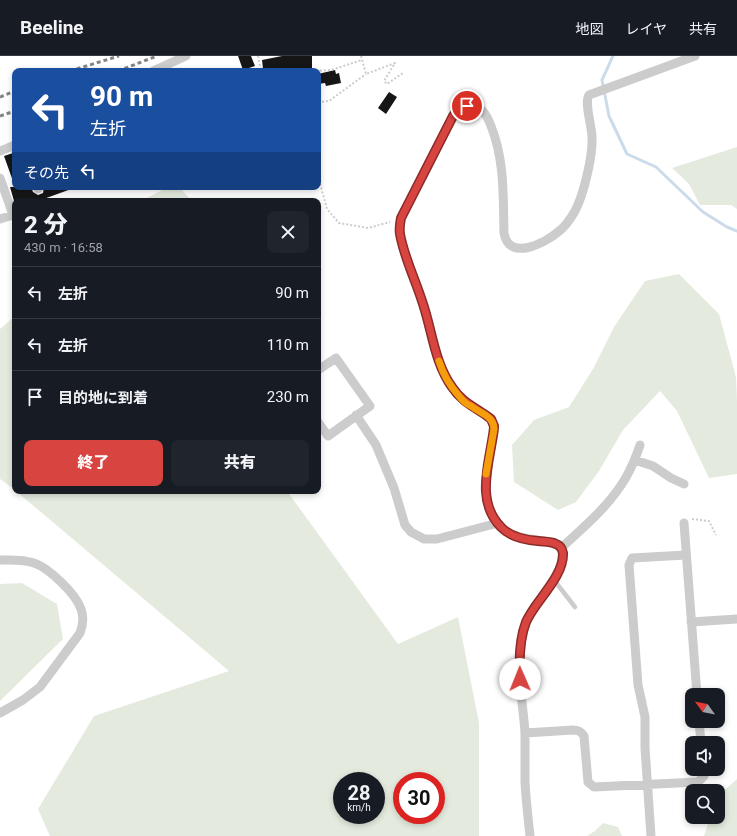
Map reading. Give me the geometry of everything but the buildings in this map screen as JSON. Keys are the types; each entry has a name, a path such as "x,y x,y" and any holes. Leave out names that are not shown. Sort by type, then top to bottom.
{"street":[{"path":"160,68 186,56"},
{"path":"530,836 520,679 521,641 532,610 553,580 560,565 563,552 558,544 535,541 512,535 501,528 489,507 485,479 494,426 491,419 463,401 452,388 444,375 423,302 401,239 399,231 401,218 453,116 463,107 476,106 488,119 497,142 503,176 504,233 506,241 517,248 528,248 553,236 566,224 576,210 586,178 592,139 587,97 592,93 695,56"},
{"path":"0,151 12,146"},
{"path":"0,178 2,191 12,213"},
{"path":"0,219 12,215"},
{"path":"321,368 336,358 370,406 328,436 321,426"},
{"path":"356,415 376,445 396,493 405,525 411,532 424,540 437,539 498,523"},
{"path":"561,548 611,499 625,480 635,460 640,445"},
{"path":"635,460 653,466 671,478 684,484"},
{"path":"684,523 696,688"},
{"path":"651,836 644,748 645,717 638,686 628,565 632,558 686,556"},
{"path":"0,560 24,561 35,563 45,568 74,597 81,609 83,617 80,633 40,687 23,700 0,713"},
{"path":"691,622 737,619"},
{"path":"524,733 573,730 578,730 582,733 584,736 588,782 594,787 698,782 704,776"}],"lane":[{"path":"553,580 575,607"}],"path":[{"path":"258,56 260,68"},
{"path":"361,56 366,74"},
{"path":"321,71 331,70 362,60"},
{"path":"321,101 329,100 366,74 395,63 384,81 387,84 403,73"},
{"path":"321,188 326,209 339,223 368,228 401,218"},
{"path":"684,523 693,518 709,521 716,535"}],"shaded area":[{"path":"737,147 737,209 731,205 700,205 689,184 672,168"},
{"path":"162,190 182,190 189,198 147,198"},
{"path":"679,274 719,314 736,377 737,474 709,478 677,411 660,391 623,430 599,471 576,502 558,510 514,482 512,445 534,420 569,407 593,369 614,327 645,281"},
{"path":"12,319 12,488 0,479 0,329"},
{"path":"20,494 289,494 398,644 458,617 479,723 479,836 50,836 38,809 94,716 229,671"},
{"path":"22,583 57,604 63,639 0,701 0,584"},
{"path":"737,779 737,836 704,836 708,824 725,824 725,790"},
{"path":"603,823 618,827 622,836 587,836"}],"waterway":[{"path":"613,56 602,80 609,116 627,154 656,167 703,212 727,227 737,231"}],"railway":[{"path":"80,68 119,56"},
{"path":"126,68 157,56"},
{"path":"0,97 12,92"},
{"path":"0,116 12,112"}],"slow traffic":[{"path":"439,361 448,382 463,401 482,412 493,422 494,429 486,474"}],"route":[{"path":"467,106 458,110 448,125 401,218 399,231 403,248 423,302 444,375 452,388 463,401 482,412 493,422 494,429 485,479 487,501 492,514 501,528 506,532 535,541 558,544 563,552 556,574 547,590 532,610 523,630 520,649 520,679"}]}
